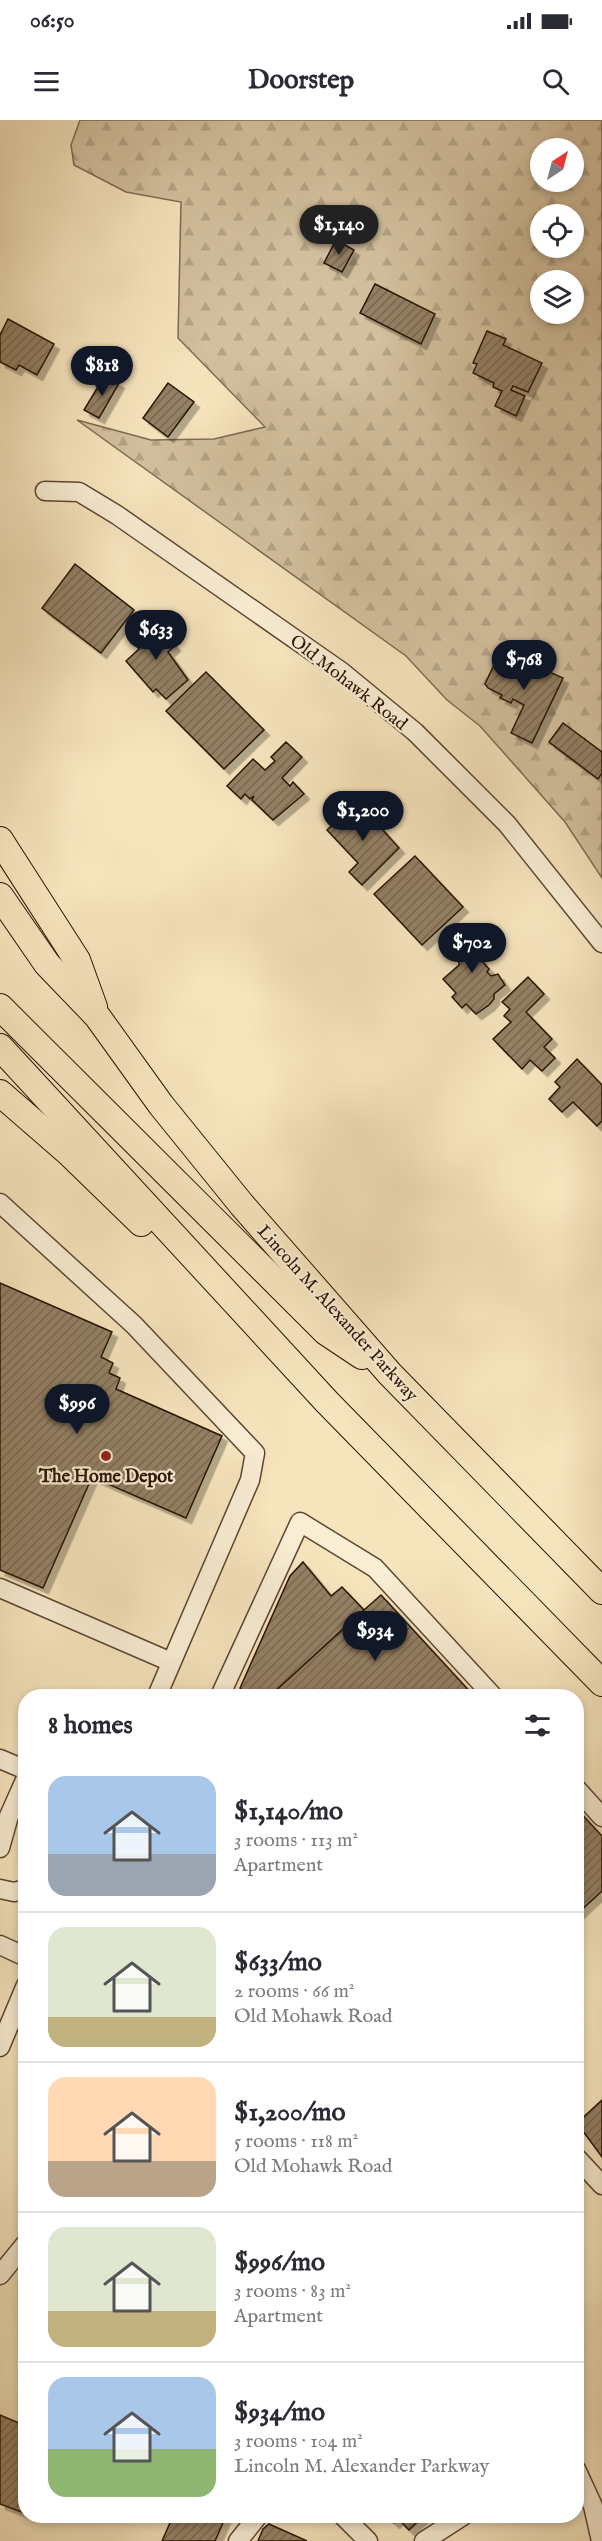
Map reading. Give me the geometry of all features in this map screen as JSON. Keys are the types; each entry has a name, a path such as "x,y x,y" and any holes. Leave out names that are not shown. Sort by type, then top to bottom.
{"highway":[{"path":"0,840 77,960 97,1016"},
{"path":"0,896 47,964 97,1016"},
{"path":"0,1007 326,1332 390,1374"},
{"name":"Lincoln M. Alexander Parkway","path":"97,1016 161,1105 242,1205 390,1374 602,1591"},
{"path":"0,1047 327,1402"},
{"path":"0,1093 69,1153 327,1402 602,1683"}],"street":[{"name":"Old Mohawk Road","path":"45,491 79,492 117,515 342,672 415,732 507,824 602,943"},
{"path":"0,1203 134,1325 255,1453 250,1480 160,1689"},
{"path":"223,1689 300,1522 375,1568 486,1689"},
{"path":"0,1588 171,1662"},
{"path":"0,1759 18,1767"},
{"path":"584,1797 602,1817"},
{"path":"0,1848 18,1800"},
{"path":"0,1889 18,1891"},
{"path":"0,1946 18,1954"},
{"path":"0,2047 7,2013 18,1997"},
{"path":"584,2166 602,2185"},
{"path":"0,2273 18,2252"},
{"path":"584,2486 593,2506 601,2541"},
{"path":"238,2541 252,2523"},
{"path":"350,2523 368,2541"},
{"path":"424,2541 452,2523"}],"green space":[{"path":"80,120 602,120 602,878 565,822 480,726 447,700 406,656 77,420 151,440 214,439 265,427 178,338 181,202 126,192 74,165 71,145"}],"building":[{"path":"336,240 354,250 342,272 324,263"},
{"path":"375,284 435,314 421,344 360,313"},
{"path":"8,319 54,344 37,375 19,365 16,370 0,362 0,335"},
{"path":"487,331 506,339 503,345 542,363 528,392 513,386 511,390 525,396 516,416 495,406 502,391 493,387 494,383 473,373 477,364 473,363"},
{"path":"105,375 119,383 99,418 84,410"},
{"path":"168,383 194,402 168,437 143,418"},
{"path":"75,564 134,610 101,653 42,608"},
{"path":"153,620 175,646 168,652 188,680 166,699 156,689 153,692 126,661 139,649 131,639"},
{"path":"501,650 563,678 532,743 511,733 524,705 513,699 511,703 500,698 502,695 485,684"},
{"path":"206,672 264,730 224,769 166,711"},
{"path":"563,723 602,752 602,773 598,779 549,742"},
{"path":"286,742 302,757 282,778 290,786 293,782 304,794 273,820 252,800 254,796 250,799 245,794 241,799 227,786 253,759 265,770 275,761 271,757"},
{"path":"357,801 399,848 362,885 349,872 358,863 327,830"},
{"path":"415,856 463,907 422,945 374,894"},
{"path":"458,928 477,928 477,937 480,937 481,960 489,969 487,972 491,976 498,974 505,985 494,994 494,999 489,1005 476,1014 466,1004 462,1008 452,997 456,993 443,979 459,965"},
{"path":"528,977 544,994 526,1012 552,1039 544,1047 555,1058 542,1071 530,1060 522,1069 493,1039 511,1022 504,1016 510,1009 502,1002"},
{"path":"577,1059 602,1085 602,1121 597,1126 573,1102 562,1112 549,1099 560,1087 555,1082"},
{"name":"The Home Depot","path":"0,1283 112,1332 101,1357 113,1363 109,1373 120,1378 116,1389 222,1436 186,1518 92,1477 43,1588 0,1570"},
{"path":"303,1562 331,1596 342,1587 364,1610 278,1689 241,1689 240,1688 290,1576"},
{"path":"381,1595 468,1689 278,1689"},
{"path":"584,1817 602,1836 602,1891 584,1908"},
{"path":"602,2100 602,2157 584,2133 584,2117"},
{"path":"0,2415 18,2423 18,2511 0,2504"},
{"path":"170,2523 223,2523 215,2541 162,2541"},
{"path":"402,2523 416,2523 409,2530"},
{"path":"269,2524 307,2541 258,2541 263,2529"}],"place":[{"name":"The Home Depot","path":"106,1456"}]}
